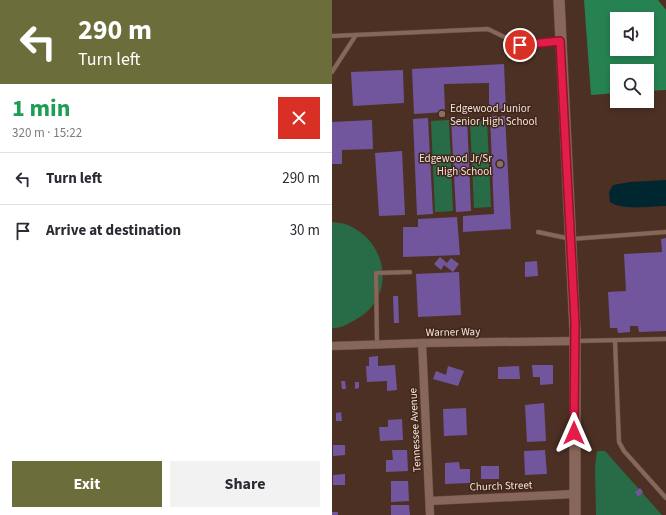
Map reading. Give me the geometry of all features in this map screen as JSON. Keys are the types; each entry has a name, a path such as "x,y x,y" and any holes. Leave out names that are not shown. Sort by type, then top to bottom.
{"street":[{"path":"559,0 575,341 575,515"},
{"name":"Warner Way","path":"332,346 575,341"},
{"name":"Tennessee Avenue","path":"422,343 430,515"},
{"name":"Church Street","path":"430,500 574,494"}],"lane":[{"path":"332,36 488,29 520,45 560,41"},
{"path":"332,72 356,35"},
{"path":"538,232 571,239 666,232"},
{"path":"377,345 376,273 410,272"},
{"path":"575,341 666,339"},
{"path":"615,341 620,442 624,450 666,498"}],"green space":[{"path":"584,0 658,0 666,10 666,90 654,91 654,64 610,64 610,94 591,95"},
{"path":"449,120 453,211 435,212 431,121"},
{"path":"470,120 487,120 491,207 474,208"},
{"path":"332,222 348,225 363,235 373,246 380,259 382,286 377,299 368,311 346,325 332,328"},
{"path":"597,451 605,451 662,515 596,515 595,467"}],"water":[{"path":"666,180 666,206 629,207 615,205 610,202 609,192 613,185 630,182"}],"building":[{"path":"504,64 506,111 489,110 489,83 444,84 445,112 414,114 412,69"},
{"path":"403,70 404,103 353,106 351,72"},
{"name":"Edgewood Jr/Sr High School","path":"490,116 505,116 511,229 463,232 463,216 494,214"},
{"name":"Edgewood Jr/Sr High School","path":"467,117 471,211 456,212 451,118"},
{"path":"428,118 433,214 417,215 413,119"},
{"path":"372,120 373,149 342,150 342,164 332,164 332,122"},
{"path":"402,151 405,215 379,216 375,153"},
{"path":"457,217 460,255 403,257 403,227 418,227 418,219"},
{"path":"666,238 666,331 639,332 638,326 630,326 630,332 618,333 617,328 610,328 608,292 626,291 624,254 662,252 661,239"},
{"path":"440,257 447,263 451,258 459,264 453,272 444,265 441,270 434,264"},
{"path":"537,261 538,276 525,277 525,262"},
{"path":"459,272 461,315 418,317 416,274"},
{"path":"393,296 398,296 399,323 394,323"},
{"path":"378,356 378,366 395,365 397,390 387,391 387,381 367,382 366,366 369,366 369,357"},
{"path":"532,365 553,365 553,384 540,385 540,377 533,377"},
{"path":"448,366 464,371 458,386 433,379 436,371 446,375"},
{"path":"519,366 520,379 498,379 498,367"},
{"path":"341,381 345,381 346,389 342,389"},
{"path":"355,382 359,382 359,388 355,389"},
{"path":"544,403 546,441 527,442 525,405"},
{"path":"466,408 467,435 444,436 443,409"},
{"path":"341,412 342,421 336,421 336,413"},
{"path":"402,419 403,440 380,441 379,427 388,427 388,420"},
{"path":"333,445 345,445 345,455 333,456"},
{"path":"392,450 407,450 408,471 386,472 386,460 393,460"},
{"path":"545,450 547,474 525,475 524,451"},
{"path":"459,462 460,469 470,469 470,483 445,484 445,463"},
{"path":"481,466 499,466 499,479 481,479"},
{"path":"345,474 345,485 333,485 333,475"},
{"path":"391,481 408,481 409,501 391,502"},
{"path":"640,488 643,492 638,497 635,492"},
{"path":"391,505 409,505 410,515 391,515"},
{"path":"332,512 338,512 338,515 332,515"}],"place":[{"name":"Edgewood Junior Senior High School","path":"442,114"},
{"name":"Edgewood Jr/Sr High School","path":"500,164"}],"route":[{"path":"520,45 560,41 575,323 574,433"}]}
